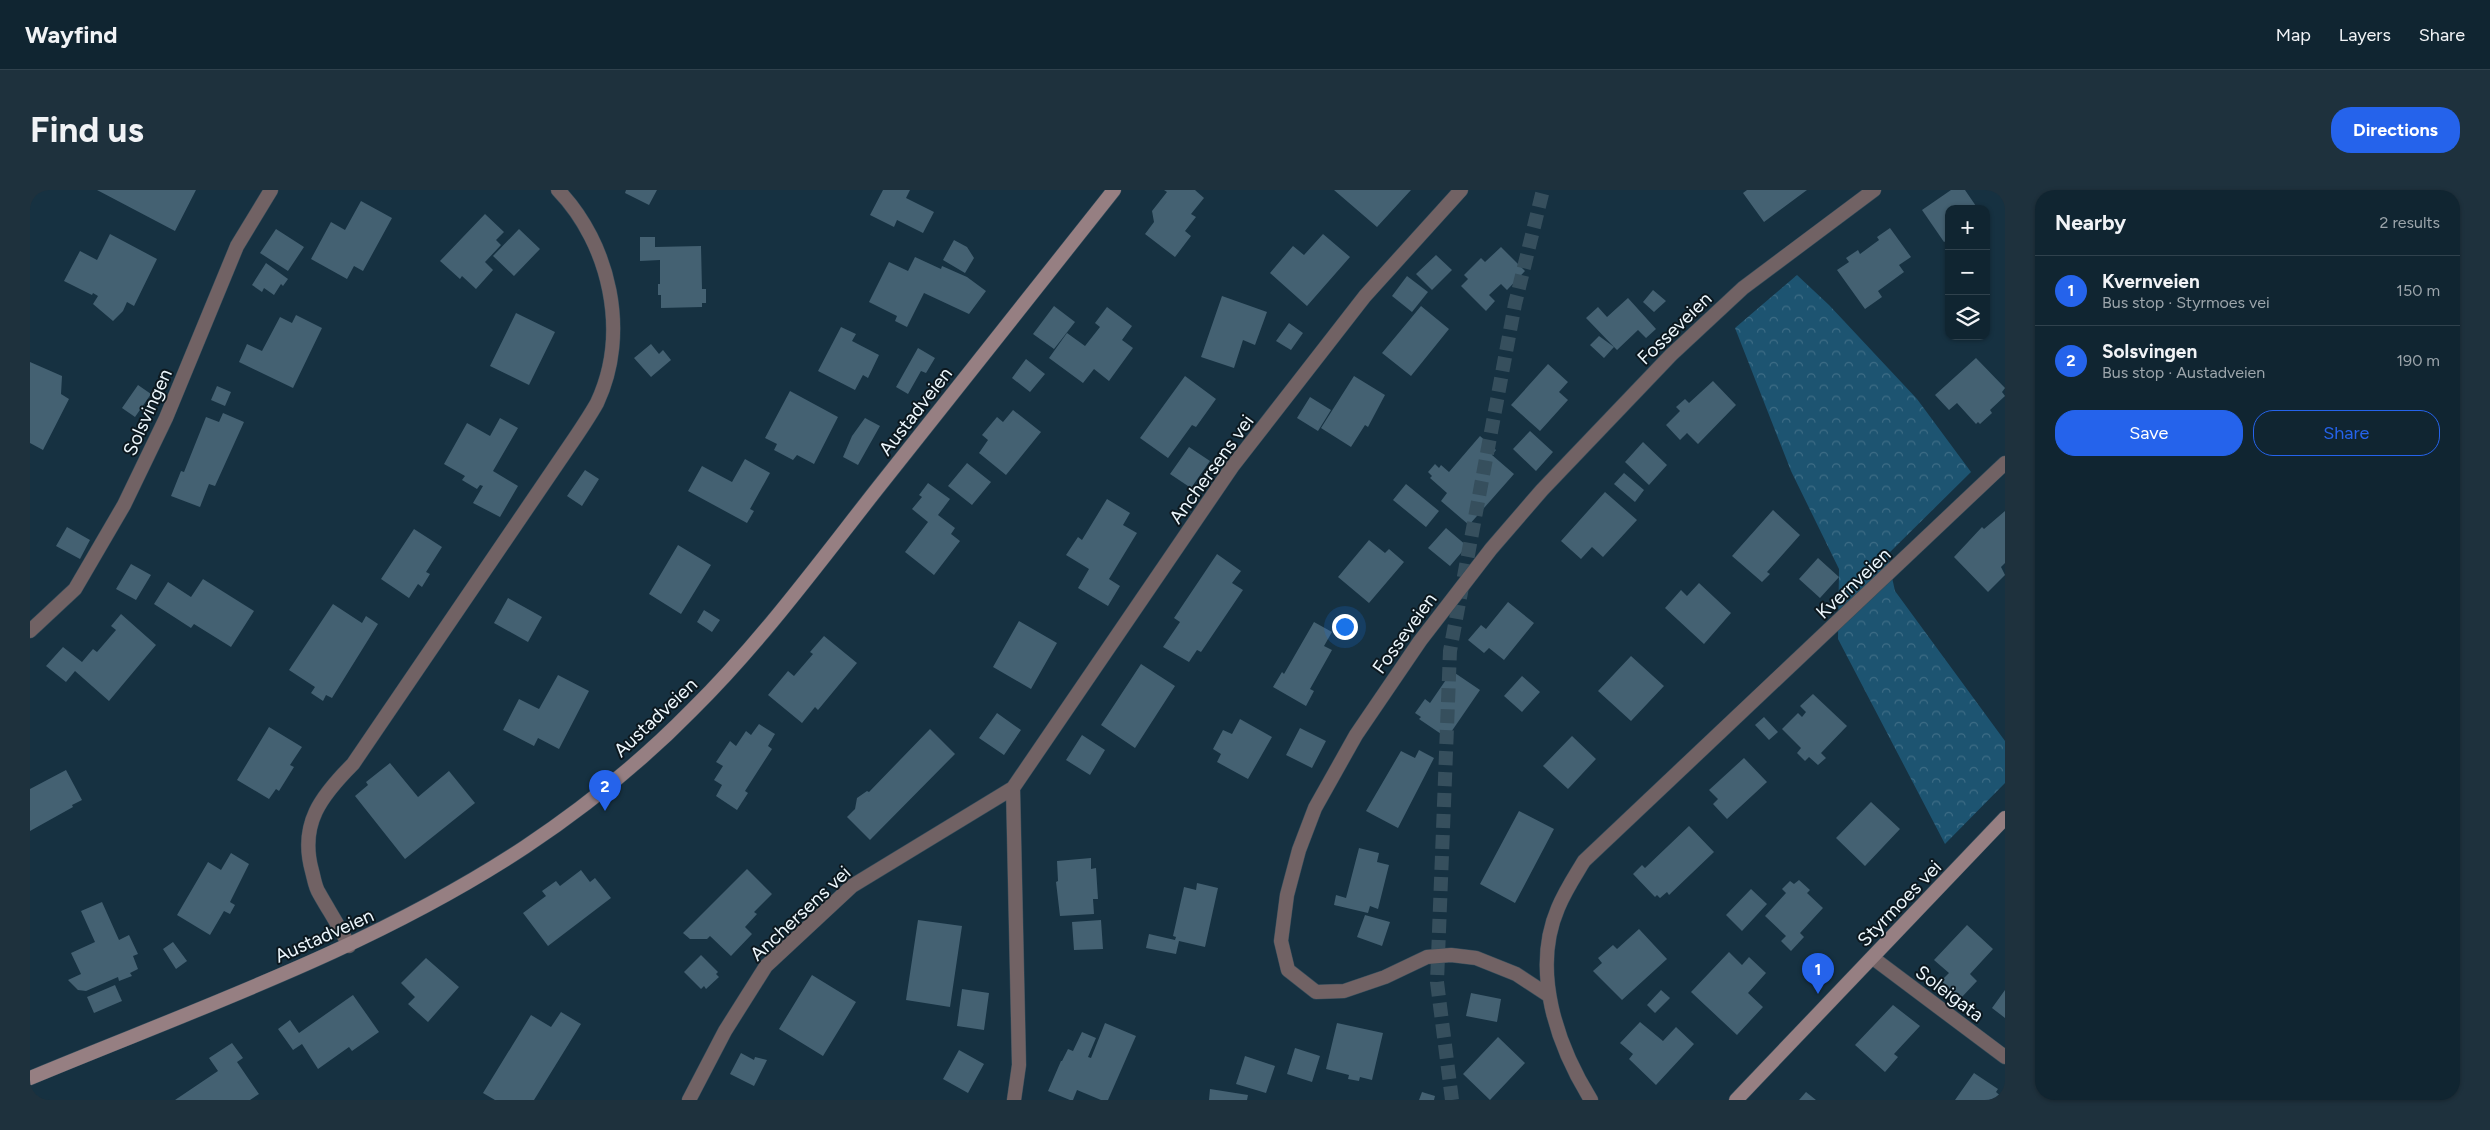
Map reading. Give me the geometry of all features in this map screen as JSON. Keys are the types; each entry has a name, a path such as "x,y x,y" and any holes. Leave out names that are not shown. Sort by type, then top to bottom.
{"main road":[{"name":"Austadveien","path":"30,1078 349,946 426,907 528,844 600,792 692,710 734,666 798,589 1114,190"},
{"name":"Styrmoes vei","path":"1736,1100 2004,821"}],"street":[{"name":"Solsvingen","path":"30,631 75,589 124,505 166,418 238,246 272,190"},
{"path":"349,946 338,923 317,891 308,856 308,831 316,809 331,786 353,764 566,451 597,402 607,372 612,340 611,305 605,265 592,235 558,190"},
{"name":"Anchersens vei","path":"689,1100 725,1031 766,966 852,886 1013,788 1232,468 1365,296 1462,190"},
{"name":"Fosseveien","path":"1548,995 1516,974 1476,958 1460,956 1427,957 1384,977 1344,991 1316,992 1288,970 1281,941 1287,896 1298,850 1315,808 1356,734 1420,641 1491,550 1542,490 1671,355 1737,293 1758,275 1874,190"},
{"name":"Kvernveien","path":"1591,1100 1576,1076 1548,995 1547,947 1557,909 1584,861 2005,464"},
{"path":"1013,788 1019,1065 1014,1100"},
{"name":"Soleigata","path":"1873,958 2005,1057"}],"green space":[{"path":"1797,275 1829,305 1917,399 1971,472 1887,555 1895,591 2005,741 2005,783 1945,844 1838,639 1839,569 1791,471 1735,328"}],"building":[{"path":"97,190 196,190 175,231"},
{"path":"626,190 657,190 649,205 625,193"},
{"path":"883,190 910,190 906,198 934,212 923,233 897,220 894,227 870,215"},
{"path":"1164,190 1195,190 1204,198 1191,214 1196,217 1185,231 1191,236 1175,257 1145,234 1154,222 1152,211 1167,192"},
{"path":"1334,190 1411,190 1377,227"},
{"path":"1747,190 1807,190 1764,222 1743,193"},
{"path":"1951,190 1965,190 1975,205 1945,205 1944,242 1922,210"},
{"path":"361,201 392,218 363,271 354,266 347,279 311,259 331,222 345,230"},
{"path":"485,214 504,232 496,240 501,245 485,262 493,270 476,289 462,276 460,279 440,261"},
{"path":"1890,228 1911,257 1899,265 1904,272 1878,291 1882,297 1865,309 1837,270 1849,262 1846,258 1858,250 1860,254 1879,240 1877,237"},
{"path":"276,229 304,247 288,271 260,253"},
{"path":"519,229 540,249 514,276 493,256"},
{"path":"110,234 157,259 134,306 127,302 123,311 113,321 93,304 98,296 93,293 92,295 64,281 80,251 97,260"},
{"path":"1323,234 1350,257 1307,306 1270,273 1293,246 1304,255"},
{"path":"640,237 655,237 655,247 701,246 702,289 706,289 706,303 702,303 702,307 661,308 661,295 658,295 660,260 640,261"},
{"path":"954,240 967,247 974,258 965,273 943,260"},
{"path":"1501,247 1525,271 1507,290 1501,284 1489,295 1495,301 1486,311 1461,286 1468,279 1464,275 1481,258 1485,262"},
{"path":"1436,255 1452,270 1432,290 1416,274"},
{"path":"915,257 941,269 942,266 967,277 986,291 969,314 924,293 907,327 895,321 897,316 869,302 889,262 908,271"},
{"path":"266,263 288,279 283,286 281,284 274,295 264,288 262,292 252,285"},
{"path":"1407,276 1428,292 1412,312 1392,296"},
{"path":"1653,290 1666,301 1654,312 1643,302"},
{"path":"1222,296 1267,312 1255,345 1243,340 1234,368 1201,357"},
{"path":"1628,298 1656,329 1646,338 1638,330 1617,350 1586,318 1598,307 1607,317"},
{"path":"1054,306 1075,322 1054,349 1033,334"},
{"path":"1421,306 1449,329 1411,376 1382,353"},
{"path":"1107,307 1132,326 1122,340 1133,348 1109,381 1094,369 1083,383 1049,358 1067,333 1085,346 1100,327 1095,323"},
{"path":"516,313 555,332 529,385 490,366"},
{"path":"296,315 322,328 293,388 239,362 247,344 262,351 280,317 292,323"},
{"path":"1289,323 1303,333 1291,350 1276,341"},
{"path":"841,327 856,334 852,341 879,355 868,378 863,375 855,390 818,371"},
{"path":"1599,336 1614,347 1604,358 1590,345"},
{"path":"651,344 659,354 663,350 671,360 651,377 634,358"},
{"path":"918,348 935,358 926,373 921,371 908,394 896,387"},
{"path":"1976,358 2005,388 2002,392 2005,396 1990,410 1992,413 1980,424 1978,422 1976,424 1957,403 1949,410 1935,395"},
{"path":"1026,359 1045,374 1030,392 1012,378"},
{"path":"30,362 62,376 61,394 69,399 43,450 30,443"},
{"path":"1548,364 1568,382 1559,392 1568,400 1540,431 1511,405"},
{"path":"1185,376 1216,399 1196,427 1192,425 1168,458 1140,438"},
{"path":"1354,376 1385,395 1368,427 1365,425 1351,447 1321,428"},
{"path":"1713,381 1736,405 1698,444 1687,433 1680,440 1666,425 1680,411 1676,407 1685,399 1689,403"},
{"path":"138,385 151,394 135,417 122,408"},
{"path":"217,386 231,392 225,406 211,400"},
{"path":"790,391 838,417 814,464 797,455 793,460 774,450 777,444 765,438"},
{"path":"1310,397 1331,410 1318,431 1297,418"},
{"path":"1013,410 1041,432 1006,475 979,453 988,440 982,435 997,417 1003,422"},
{"path":"223,413 244,422 215,486 209,484 200,507 171,496 181,471 184,472 206,417 219,422"},
{"path":"500,418 518,428 493,471 518,486 500,517 473,503 483,486 480,485 477,489 462,480 465,476 444,464 467,423 490,436"},
{"path":"865,418 880,426 858,465 843,457 852,436"},
{"path":"1530,431 1553,452 1536,471 1513,449"},
{"path":"1480,436 1496,450 1492,455 1514,474 1469,525 1441,501 1447,493 1430,478 1432,476 1428,472 1435,464 1439,468 1441,465 1449,472"},
{"path":"1643,442 1667,465 1649,485 1625,462"},
{"path":"1189,447 1210,461 1191,488 1170,474"},
{"path":"745,459 770,473 750,509 754,511 747,523 688,491 702,466 732,482"},
{"path":"967,463 991,482 972,505 948,486"},
{"path":"585,470 599,479 582,506 567,496"},
{"path":"1624,473 1644,490 1635,502 1614,484"},
{"path":"928,483 950,499 938,515 955,528 951,534 960,541 934,575 905,552 928,522 912,509 922,497 919,495"},
{"path":"1406,484 1439,511 1426,527 1393,500"},
{"path":"1605,492 1637,520 1603,557 1592,547 1581,559 1561,541"},
{"path":"1107,499 1130,513 1123,525 1137,533 1109,579 1120,586 1108,606 1078,588 1089,569 1066,555 1078,537 1082,540"},
{"path":"1773,510 1800,535 1767,572 1770,574 1762,582 1732,556"},
{"path":"2005,511 2005,563 2001,567 2005,575 1988,592 1954,557 1982,527 1984,529"},
{"path":"67,527 90,540 80,559 56,546"},
{"path":"1446,528 1467,546 1450,566 1428,548"},
{"path":"414,529 442,547 426,572 430,574 422,587 418,584 409,598 381,579"},
{"path":"1369,540 1385,553 1389,549 1404,562 1369,603 1338,577"},
{"path":"678,545 711,565 681,614 649,594"},
{"path":"1217,554 1241,571 1232,583 1243,590 1201,652 1197,650 1189,662 1163,647 1180,622 1174,618"},
{"path":"1818,558 1839,577 1820,598 1799,579"},
{"path":"131,564 151,575 136,600 116,589"},
{"path":"203,579 254,611 231,647 194,624 191,628 154,604 168,582 191,597"},
{"path":"1699,583 1731,613 1704,644 1665,608 1681,590 1687,596"},
{"path":"508,598 542,617 528,642 494,623"},
{"path":"1508,602 1534,623 1504,660 1489,648 1484,653 1468,640 1481,625 1486,629"},
{"path":"333,604 362,623 366,616 378,624 332,698 326,695 323,701 311,693 315,687 289,670"},
{"path":"704,610 720,620 712,632 697,622"},
{"path":"121,614 156,645 109,701 75,671 66,682 46,666 63,647 82,662 93,649 97,652 116,630 111,626"},
{"path":"1019,621 1057,643 1031,689 993,667"},
{"path":"1314,622 1332,632 1324,646 1332,650 1310,689 1314,691 1306,706 1273,687 1282,672 1284,674"},
{"path":"824,636 857,663 818,710 815,707 802,723 768,695 788,671 794,676 813,654 810,652"},
{"path":"1631,656 1664,686 1631,721 1598,691"},
{"path":"1141,664 1175,686 1135,748 1101,725"},
{"path":"1452,671 1480,690 1447,738 1419,719 1421,717 1415,713 1425,699 1430,703"},
{"path":"558,675 589,691 559,749 538,738 534,746 503,730 519,699 539,709"},
{"path":"1522,676 1540,692 1522,712 1504,696"},
{"path":"1813,694 1847,726 1821,753 1826,758 1818,765 1809,757 1805,761 1797,753 1801,748 1782,729 1798,713 1802,717 1806,712 1800,706"},
{"path":"997,713 1021,730 1004,755 979,738"},
{"path":"1764,717 1778,732 1769,740 1755,725"},
{"path":"1240,719 1272,737 1248,779 1217,762 1221,754 1213,749 1223,730 1232,734"},
{"path":"759,724 775,734 768,746 772,749 745,791 748,793 737,810 716,796 722,785 714,780 723,766 716,762 730,741 736,746 746,731 751,735"},
{"path":"269,727 302,747 290,765 294,767 279,791 276,789 269,799 237,780"},
{"path":"1300,728 1326,741 1312,768 1286,755"},
{"path":"930,729 955,754 870,840 847,817 855,809 857,798 867,791 869,792"},
{"path":"1082,735 1105,750 1090,775 1066,760"},
{"path":"1572,736 1596,759 1568,789 1543,766"},
{"path":"1419,750 1434,758 1398,828 1366,811 1401,751 1415,758"},
{"path":"1744,758 1767,782 1727,819 1713,804 1718,799 1709,790"},
{"path":"390,763 418,797 449,771 475,803 405,859 355,796 368,785 366,782"},
{"path":"66,770 82,800 30,831 30,789"},
{"path":"1871,802 1900,829 1865,866 1836,838"},
{"path":"1519,811 1554,829 1515,903 1480,884"},
{"path":"1689,826 1714,852 1669,895 1667,892 1660,898 1657,895 1655,897 1633,874 1642,865 1645,868"},
{"path":"1359,848 1379,853 1377,862 1389,865 1378,909 1370,906 1368,913 1334,905 1336,895 1346,898"},
{"path":"231,853 249,864 230,902 235,905 230,914 224,911 210,935 177,915 208,862 221,870"},
{"path":"1091,858 1091,869 1096,868 1098,899 1093,899 1094,914 1060,916 1056,882 1058,881 1057,861"},
{"path":"747,869 772,894 754,912 757,914 745,927 752,934 731,956 710,936 707,939 690,939 683,933"},
{"path":"581,870 590,882 595,878 611,898 548,946 523,913 546,896 542,891 556,881 560,886"},
{"path":"1799,880 1810,890 1807,893 1823,908 1800,933 1804,937 1791,951 1781,941 1786,936 1765,916 1786,893 1782,889 1790,881 1794,884"},
{"path":"1197,883 1218,888 1205,947 1179,941 1176,954 1146,948 1149,934 1175,940 1176,937 1173,936 1184,887 1196,890"},
{"path":"1751,889 1767,904 1742,931 1726,915"},
{"path":"102,902 119,940 129,935 138,954 133,956 138,969 130,973 132,976 119,981 118,977 86,991 78,990 68,980 81,974 71,953 95,942 81,911"},
{"path":"1365,915 1390,922 1382,946 1357,937"},
{"path":"918,920 962,926 950,1007 906,1000"},
{"path":"1101,920 1103,949 1074,950 1072,922"},
{"path":"1967,925 1993,949 1970,974 1977,981 1961,998 1941,981 1949,973 1934,960"},
{"path":"1639,929 1667,959 1622,1000 1593,971 1602,963 1598,958 1613,945 1617,949"},
{"path":"173,942 187,961 176,969 163,949"},
{"path":"1729,952 1742,965 1749,957 1766,973 1748,993 1763,1007 1737,1035 1691,992"},
{"path":"701,955 718,972 716,974 719,977 706,989 704,986 701,989 684,972"},
{"path":"426,958 459,987 428,1022 408,1004 415,997 401,983"},
{"path":"812,975 856,1002 823,1056 779,1029"},
{"path":"115,985 122,1001 94,1013 87,997"},
{"path":"962,989 989,993 984,1030 957,1026"},
{"path":"1661,990 1670,998 1655,1013 1647,1005"},
{"path":"2005,990 2005,1018 1992,1008"},
{"path":"1471,993 1501,999 1497,1022 1466,1016"},
{"path":"353,995 379,1032 352,1051 349,1047 318,1069 302,1044 293,1050 278,1029 290,1020 299,1033"},
{"path":"1893,1005 1920,1026 1894,1054 1898,1057 1885,1072 1855,1045"},
{"path":"561,1012 581,1024 534,1100 495,1100 483,1093 531,1015 551,1027"},
{"path":"1640,1022 1663,1041 1676,1027 1694,1044 1656,1085 1629,1059 1633,1054 1620,1043"},
{"path":"1105,1023 1136,1036 1108,1100 1101,1100 1077,1090 1073,1100 1070,1100 1048,1091 1061,1061 1068,1049 1073,1051 1082,1032 1096,1038 1088,1057 1091,1058"},
{"path":"1337,1023 1383,1033 1372,1080 1360,1077 1359,1081 1348,1079 1349,1075 1326,1069"},
{"path":"1498,1037 1525,1063 1490,1100 1463,1074"},
{"path":"232,1043 243,1058 237,1062 259,1094 250,1100 175,1100 218,1071 209,1058"},
{"path":"1295,1048 1320,1056 1312,1082 1287,1074"},
{"path":"959,1050 984,1064 968,1093 943,1079"},
{"path":"741,1053 754,1060 755,1057 767,1060 754,1086 730,1074"},
{"path":"1245,1056 1275,1066 1266,1093 1236,1084"},
{"path":"1974,1073 1998,1089 1996,1092 2005,1100 1955,1100"},
{"path":"1210,1089 1248,1095 1247,1100 1209,1100"},
{"path":"1422,1092 1435,1096 1434,1100 1419,1100"},
{"path":"1806,1092 1816,1100 1799,1100"}],"tunnel":[{"path":"1452,1100 1437,982 1450,651 1515,304 1543,190"}],"place":[{"name":"Solsvingen","path":"605,811"},
{"name":"Kvernveien","path":"1818,994"}]}
